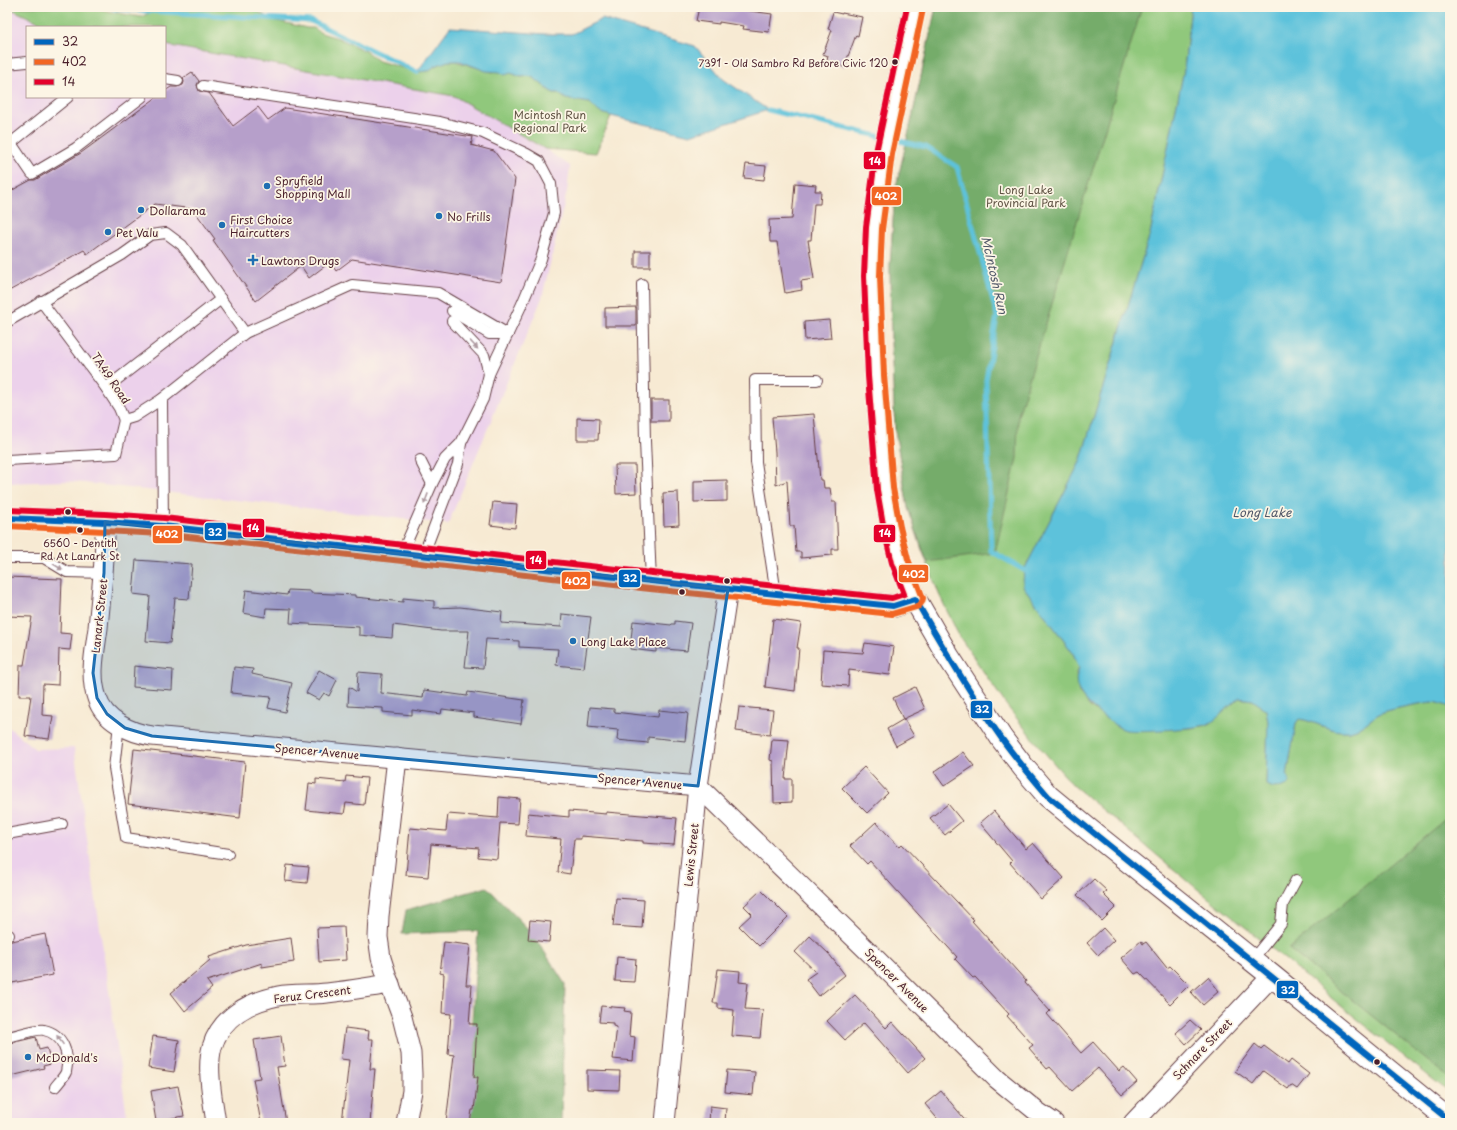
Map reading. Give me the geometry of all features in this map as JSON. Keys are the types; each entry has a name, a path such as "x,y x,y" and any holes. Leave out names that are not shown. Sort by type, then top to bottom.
{"main road":[{"path":"915,7 898,79 884,153 874,228 872,276 876,390 885,489 892,529 900,561 915,599 948,656 1002,739 1048,796 1450,1121"},
{"path":"7,518 163,526 413,555 893,606 915,599"}],"street":[{"name":"Lanark Street","path":"102,708 97,698 93,673 104,573 106,546 105,522"},
{"name":"Lewis Street","path":"665,1123 698,786 728,589"},
{"name":"Spencer Avenue","path":"102,708 118,724 138,733 152,736 698,786 997,1079 1035,1110 1054,1123"},
{"path":"397,758 379,916 378,937 383,968 402,1017 411,1054 412,1091 406,1123"},
{"name":"Schnare Street","path":"1133,1123 1272,976"},
{"name":"Feruz Crescent","path":"216,1123 211,1054 220,1030 238,1011 250,1005 278,996 342,992 390,984"}],"lane":[{"path":"7,64 26,62"},
{"path":"166,79 178,81"},
{"path":"203,86 440,122 483,133 539,161 551,184 554,213 541,259 489,374 483,398 461,443 458,464 413,555"},
{"path":"67,98 9,140 32,174 76,148 141,98"},
{"path":"7,322 122,255 150,235 166,233 182,245 245,333"},
{"path":"642,284 645,441 651,581"},
{"name":"TA49 Road","path":"41,301 106,388 119,408 124,420 134,417 162,399 245,333 352,285 438,293 452,311 489,334 508,334"},
{"path":"106,388 221,299"},
{"path":"452,311 484,355 489,374"},
{"path":"776,594 756,462 755,380 817,380"},
{"path":"162,399 163,526"},
{"path":"7,460 116,454 124,420"},
{"path":"413,555 432,484 445,459 461,443"},
{"path":"420,460 432,484"},
{"path":"7,558 44,558 67,572 104,573"},
{"path":"118,724 114,768 126,838 228,854"},
{"path":"7,834 62,824"},
{"path":"1252,960 1281,924 1284,904 1296,880"},
{"path":"7,1038 42,1029 56,1034 64,1045 67,1059 65,1074 55,1088"}],"highlighted area":[{"path":"105,522 728,589 698,786 152,736 125,728 107,714 97,698 93,673 104,573"}],"shaded area":[{"name":"Spryfield Shopping Mall","path":"7,8 43,24 54,26 26,26 26,98 166,98 166,45 454,96 545,149 570,166 567,191 542,298 448,524 67,481 7,483"},
{"path":"7,726 35,749 74,748 128,1123 7,1123"}],"green space":[{"name":"Mcintosh Run Regional Park","path":"7,7 92,7 141,17 155,10 168,7 224,7 232,9 245,7 256,10 270,19 307,28 314,28 321,33 338,38 365,51 379,61 417,72 428,71 435,66 448,61 455,61 492,72 497,71 511,73 521,77 529,76 534,78 550,91 558,93 566,99 590,103 599,112 611,116 596,153 545,149 454,96 166,45 166,26 54,26 43,24"},
{"name":"Long Lake Provincial Park","path":"936,7 1191,7 1184,70 1150,234 1080,462 1024,570 1023,586 1073,653 1079,668 1076,673 1079,693 1090,707 1118,727 1191,728 1208,725 1239,698 1253,700 1266,710 1268,722 1266,785 1290,783 1287,775 1296,723 1299,719 1330,729 1349,731 1362,726 1385,711 1432,702 1450,707 1450,1093 1201,892 1073,785 1038,745 1007,706 959,636 939,594 908,508 895,430 891,340 890,266 895,191"},
{"path":"936,7 1142,7 1018,416 1017,458 995,553 927,562 908,508 895,430 891,340 890,266 895,191"},
{"path":"1450,815 1450,1079 1289,949"},
{"path":"487,887 533,934 565,984 561,1123 465,1123 478,931 402,934 406,910"}],"water":[{"name":"Long Lake","path":"1191,7 1450,7 1450,707 1432,702 1385,711 1362,726 1349,731 1330,729 1299,719 1296,723 1287,775 1290,783 1278,788 1266,785 1268,722 1266,710 1253,700 1239,698 1215,720 1202,726 1181,729 1142,731 1120,728 1098,713 1082,697 1077,683 1079,668 1073,653 1023,586 1024,570 1080,462 1150,234 1184,70"},
{"path":"602,19 695,46 723,79 768,110 690,135 599,112 590,103 566,99 558,93 550,91 534,78 529,76 521,77 511,73 505,75 500,72 486,71 460,61 448,61 435,66 428,71 417,72 450,27 545,34 572,34"}],"building":[{"path":"699,7 720,7 772,14 769,32 743,29 744,26 719,22 719,24 696,21"},
{"path":"833,12 862,17 858,36 856,35 844,67 827,61 828,56 823,54 832,30 828,29"},
{"name":"Spryfield Shopping Mall","path":"192,72 199,81 197,85 199,91 209,93 233,126 258,107 268,120 285,108 473,137 471,145 494,151 515,179 501,282 352,259 336,271 330,262 309,278 301,266 256,301 213,240 215,239 193,209 155,204 87,254 84,250 7,292 7,193 31,180 35,180 81,153 156,98 166,98 166,90 171,87 183,85 183,78"},
{"path":"746,164 766,166 764,180 744,178"},
{"path":"795,183 816,185 815,191 821,191 820,204 814,204 811,240 808,240 814,279 801,281 802,290 785,293 777,242 770,242 769,220 792,219"},
{"path":"635,251 650,251 650,267 635,267"},
{"path":"636,307 636,326 605,326 605,308"},
{"path":"829,320 831,338 805,340 804,322"},
{"path":"651,400 669,400 669,421 651,421"},
{"path":"814,414 820,480 823,480 824,488 830,488 832,502 836,502 838,549 832,549 832,555 801,558 801,552 796,552 794,526 790,526 787,481 776,485 772,417"},
{"path":"577,418 599,419 598,440 577,440"},
{"path":"615,465 635,465 636,493 616,494"},
{"path":"727,480 727,501 694,502 694,481"},
{"path":"678,492 679,525 664,526 663,493"},
{"path":"493,502 517,504 515,528 490,525"},
{"path":"136,560 192,564 189,599 175,598 170,643 146,641 150,596 133,594"},
{"path":"7,577 62,579 60,633 72,634 70,650 59,649 58,685 43,684 42,715 53,716 49,739 25,736 31,696 19,696 20,665 24,665 32,617 7,616"},
{"path":"246,590 287,595 288,590 311,591 311,593 355,595 355,597 403,602 403,598 434,601 434,608 460,607 502,612 501,623 561,627 562,614 591,617 584,668 556,665 558,649 519,647 519,641 486,639 483,668 465,667 469,631 441,631 393,625 392,638 359,635 359,627 290,623 291,609 266,608 265,617 243,613"},
{"path":"773,619 801,623 797,648 799,648 795,691 765,687"},
{"path":"633,621 671,625 675,624 675,621 691,623 687,651 656,648 656,652 630,649"},
{"path":"865,643 894,647 890,675 849,670 848,686 821,684 823,650 863,653"},
{"path":"134,666 173,670 172,690 133,687"},
{"path":"234,667 253,669 252,674 292,683 285,712 268,708 271,697 231,693"},
{"path":"319,670 337,680 329,696 324,693 319,700 306,693"},
{"path":"358,672 382,674 381,693 423,698 424,690 467,696 468,692 524,700 521,724 474,717 474,713 442,709 441,714 412,710 412,715 383,712 383,708 348,706 349,687 357,692"},
{"path":"915,687 925,709 903,719 893,698"},
{"path":"590,707 614,709 614,712 658,717 659,710 688,713 685,741 648,737 648,743 617,740 618,730 588,727"},
{"path":"739,707 773,710 770,735 736,731"},
{"path":"904,719 914,736 896,746 887,729"},
{"path":"772,739 789,740 785,779 792,779 792,802 774,803 773,761 770,760"},
{"path":"134,749 245,762 240,818 128,804"},
{"path":"963,752 974,766 944,786 934,772"},
{"path":"864,767 888,793 867,813 842,788"},
{"path":"346,776 367,778 364,805 346,803 344,814 306,810 309,783 316,784 316,779 345,782"},
{"path":"499,797 520,799 518,824 500,823 497,859 478,857 479,848 431,844 428,877 406,875 410,828 446,831 448,814 498,818"},
{"path":"948,804 962,821 945,835 930,818"},
{"path":"569,811 606,814 606,812 677,818 674,845 581,836 581,839 574,839 570,874 558,872 561,839 526,836 528,813 569,817"},
{"path":"994,811 1026,849 1033,843 1064,878 1041,899 1010,863 1012,861 980,823"},
{"path":"876,822 899,847 902,844 974,920 972,921 1026,981 1025,983 1050,1011 1047,1014 1081,1053 1093,1042 1119,1071 1124,1067 1137,1082 1122,1095 1098,1068 1072,1091 1050,1067 1047,1069 1029,1048 1033,1045 1007,1016 1009,1014 975,977 973,978 955,959 957,957 870,861 867,864 850,846"},
{"path":"287,865 309,867 307,883 285,881"},
{"path":"1094,879 1107,891 1103,894 1116,907 1102,921 1077,895"},
{"path":"761,890 788,917 759,946 739,926 752,914 744,906"},
{"path":"616,898 644,900 642,928 613,926"},
{"path":"530,920 551,922 549,942 528,940"},
{"path":"344,927 346,960 319,962 317,928"},
{"path":"1103,928 1114,940 1098,955 1087,943"},
{"path":"45,934 53,975 7,984 7,942"},
{"path":"810,936 829,954 845,975 819,996 806,979 816,972 795,952"},
{"path":"291,938 294,962 262,967 262,963 207,981 212,988 185,1011 171,993 210,960 209,957 246,945"},
{"path":"1141,941 1143,944 1146,942 1167,968 1170,966 1189,985 1170,1004 1139,972 1135,974 1121,958"},
{"path":"444,942 470,945 466,985 472,985 469,1024 477,1024 474,1077 478,1077 474,1110 472,1110 470,1123 446,1123 454,1055 448,1054 451,1014 442,1013 444,974 440,973"},
{"path":"617,957 636,959 634,982 615,981"},
{"path":"718,969 740,971 739,982 748,983 745,1009 763,1010 760,1038 732,1036 734,1010 718,1008 718,1003 713,1003"},
{"path":"1208,977 1219,991 1203,1005 1191,992"},
{"path":"855,995 886,1028 892,1022 925,1058 908,1073 864,1023 845,1040 827,1021"},
{"path":"601,1006 625,1008 624,1011 631,1012 629,1036 635,1037 633,1061 613,1059 617,1027 613,1026 613,1023 599,1022"},
{"path":"1190,1020 1201,1030 1186,1044 1176,1033"},
{"path":"345,1028 369,1031 368,1039 373,1039 370,1069 375,1069 370,1123 342,1123 349,1060 341,1059"},
{"path":"153,1036 179,1040 174,1072 148,1068"},
{"path":"281,1036 285,1066 277,1067 286,1123 261,1123 253,1079 260,1078 254,1040"},
{"name":"McDonald's","path":"36,1037 39,1050 47,1048 51,1064 43,1066 44,1068 7,1077 7,1044"},
{"path":"1255,1044 1261,1049 1264,1046 1288,1064 1291,1060 1309,1074 1297,1089 1291,1085 1288,1089 1263,1071 1253,1084 1235,1071"},
{"path":"587,1070 620,1071 619,1090 587,1089"},
{"path":"727,1070 755,1072 753,1095 725,1092"},
{"path":"178,1086 184,1116 156,1121 151,1091"},
{"path":"941,1091 968,1123 941,1123 925,1104"},
{"path":"710,1106 726,1108 725,1123 709,1123"}],"waterway":[{"name":"McIntosh Run","path":"110,7 115,9 311,21 417,72"},
{"name":"McIntosh Run","path":"768,110 882,137"},
{"name":"McIntosh Run","path":"891,139 926,147 957,167 997,316 986,380 991,551 1024,570"}],"transit line":[{"name":"14","path":"7,510 164,518 652,573 892,598 904,594 892,563 877,490 868,376 864,276 866,227 876,152 907,7"},
{"name":"402","path":"7,526 162,534 650,589 892,614 919,606 923,598 908,559 900,527 893,488 884,375 880,276 882,229 892,154 923,9"},
{"name":"32","path":"7,518 163,526 651,581 893,606 915,599 990,722 1013,754 1048,796 1450,1121"}],"place":[{"name":"7391 - Old Sambro Rd Before Civic 120","path":"895,62"},
{"name":"Spryfield Shopping Mall","path":"267,186"},
{"name":"Dollarama","path":"141,210"},
{"name":"No Frills","path":"439,216"},
{"name":"First Choice Haircutters","path":"222,225"},
{"name":"Pet Valu","path":"108,232"},
{"name":"Lawtons Drugs","path":"253,260"},
{"name":"6560 - Dentith Rd At Lanark St","path":"80,530"},
{"name":"Long Lake Place","path":"573,641"},
{"name":"McDonald's","path":"28,1057"}]}
